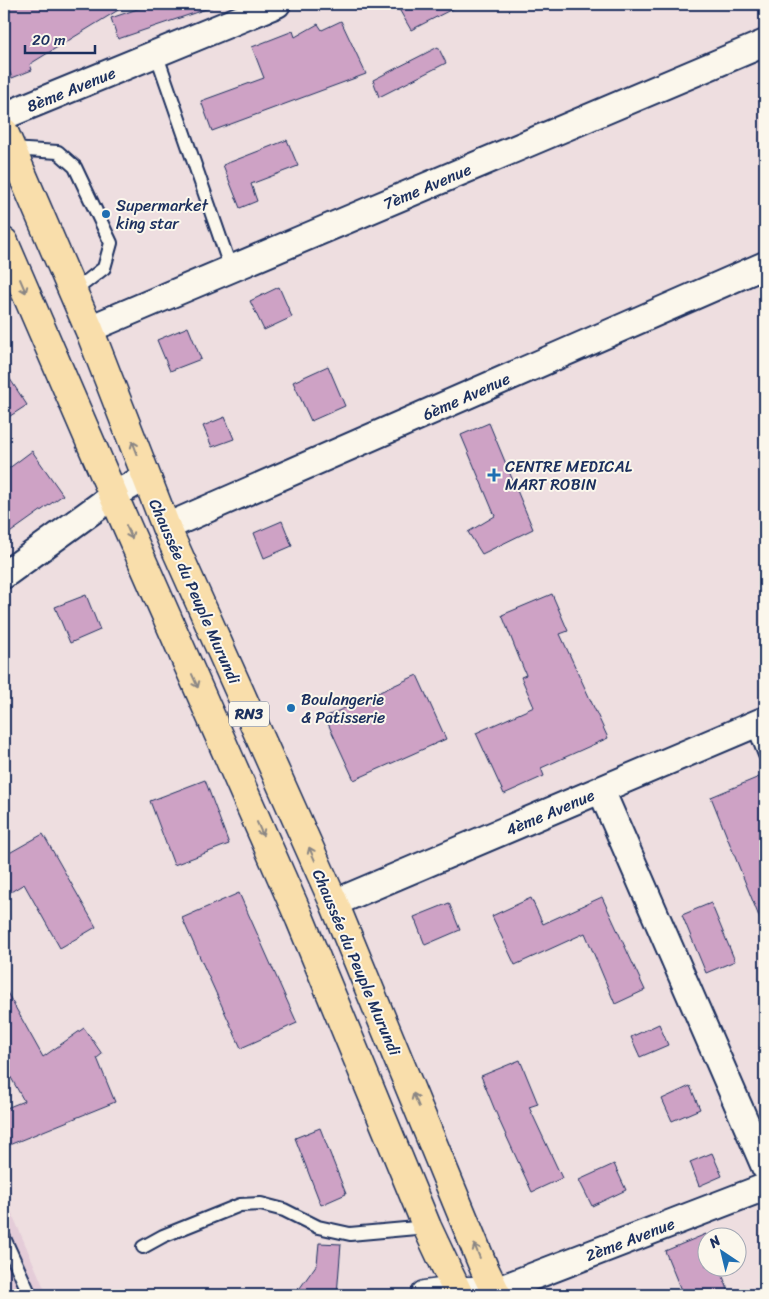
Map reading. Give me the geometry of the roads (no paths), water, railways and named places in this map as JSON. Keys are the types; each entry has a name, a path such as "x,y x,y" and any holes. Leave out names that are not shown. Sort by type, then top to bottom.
{"highway":[{"name":"Chaussée du Peuple Murundi","path":"7,141 89,329 166,527 334,903 496,1293"},
{"name":"RN3","path":"4,242 300,919 428,1227 458,1293"}],"street":[{"name":"8ème Avenue","path":"4,116 277,4"},
{"name":"7ème Avenue","path":"89,329 765,44"},
{"name":"6ème Avenue","path":"166,527 765,266"},
{"path":"4,576 114,495 146,477"},
{"name":"4ème Avenue","path":"334,903 759,723"},
{"path":"601,790 765,1167"},
{"name":"2ème Avenue","path":"496,1293 765,1187"},
{"path":"425,1295 496,1293"}],"lane":[{"path":"156,53 231,269"},
{"path":"7,141 58,152 75,168 111,243 104,268 73,292"},
{"path":"759,723 765,755"},
{"path":"143,1247 162,1236 240,1205 260,1204 284,1210 318,1227 350,1234 428,1227"},
{"path":"4,1238 30,1295"}],"place":[{"name":"Supermarket king star","path":"106,214"},
{"name":"CENTRE MEDICAL MART ROBIN","path":"494,475"},
{"name":"Boulangerie & Patisserie","path":"291,708"}]}
